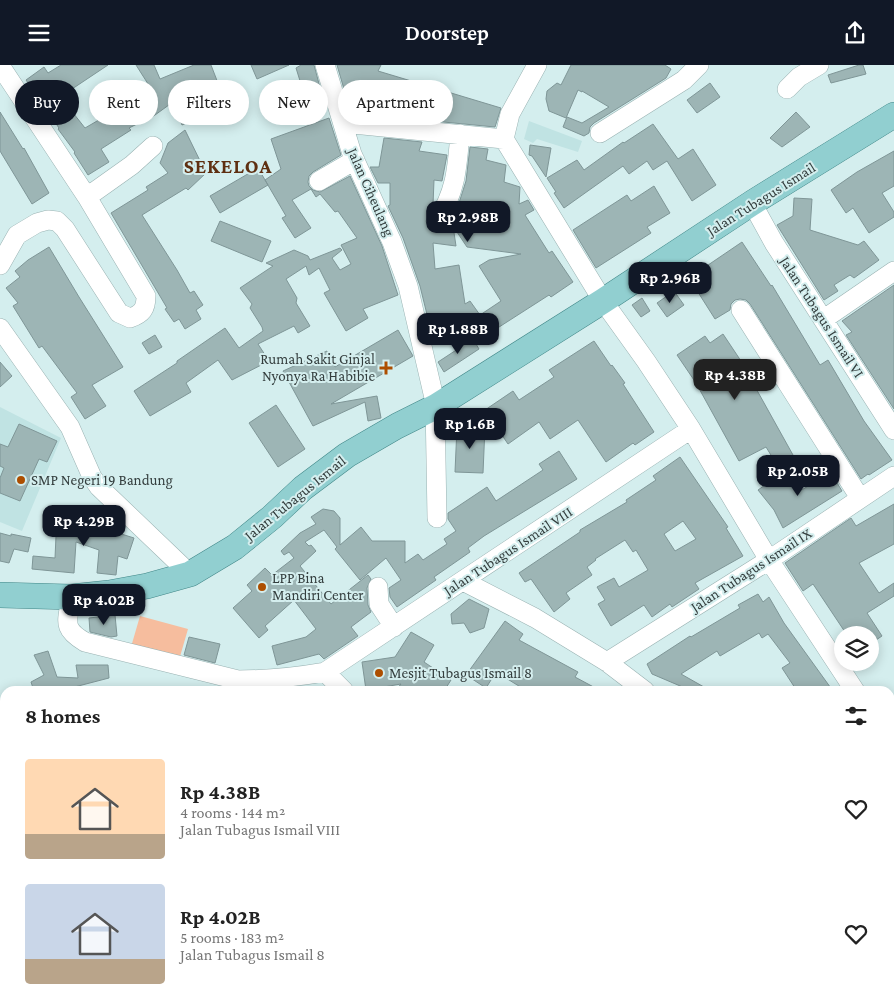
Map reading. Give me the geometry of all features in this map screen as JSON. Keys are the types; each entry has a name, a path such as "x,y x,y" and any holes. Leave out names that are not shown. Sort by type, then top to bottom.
{"main road":[{"name":"Jalan Tubagus Ismail","path":"0,595 71,597 109,593 147,587 190,574 235,547 272,517 303,488 347,455 397,426 435,407 604,301 752,203 894,115"}],"street":[{"name":"Jalan Ciheulang","path":"325,65 338,107"},
{"path":"537,65 510,114 504,139 604,301 691,429 769,560 852,686"},
{"path":"787,89 800,77 819,65"},
{"path":"600,133 684,80 695,66"},
{"path":"0,265 9,236 48,219 57,221 65,229 119,313 130,318 140,315 146,306 146,296 87,197 3,69"},
{"name":"Jalan Ciheulang","path":"344,125 355,160 392,242 408,286 435,407 437,518"},
{"path":"364,125 504,139"},
{"path":"437,221 448,204 454,184 460,134"},
{"path":"87,197 132,165 153,146"},
{"path":"319,181 355,160"},
{"name":"Jalan Tubagus Ismail VI","path":"752,203 774,243 894,431"},
{"path":"824,319 894,271"},
{"path":"741,310 860,499"},
{"path":"0,327 70,427 92,477 99,487 190,574"},
{"name":"Jalan Tubagus Ismail VIII","path":"71,597 68,625 70,632 85,642 238,680 294,677 325,672 691,429"},
{"name":"Jalan Tubagus Ismail IX","path":"607,662 769,560 894,476"},
{"path":"462,581 535,618 607,662 638,686"},
{"path":"378,587 379,604 394,627"},
{"path":"325,672 339,686"}],"shaded area":[{"path":"529,121 582,141 578,152 537,139 533,143 524,139"},
{"name":"SMP Negeri 19 Bandung","path":"0,407 61,438 22,531 0,522"},
{"path":"140,616 188,629 179,660 131,647"}],"building":[{"path":"61,65 108,65 79,84 79,80 26,80 44,67 48,73"},
{"path":"136,65 154,65 160,79 194,65 211,65 217,80 168,80 168,106 158,113 158,80 146,80"},
{"path":"251,65 289,65 257,79"},
{"path":"301,65 314,65 318,80 300,80 296,68"},
{"path":"337,65 381,65 378,71 408,80 341,80"},
{"path":"571,65 665,65 671,69 666,78 594,123 590,127 589,133 584,136 563,127 567,117 582,123 609,107 578,90 566,118 549,111 546,99 547,91 557,83 561,85"},
{"path":"863,65 866,74 831,83 828,75"},
{"path":"710,83 720,97 697,113 687,100"},
{"path":"453,94 501,108 495,127 453,123"},
{"path":"0,112 24,148 49,193 32,204 0,151"},
{"path":"796,112 810,127 782,147 770,138"},
{"path":"328,118 341,155 313,172 309,176 309,186 313,190 320,192 350,176 382,246 398,295 363,309 368,318 346,331 324,293 330,290 319,268 309,275 306,266 286,279 297,298 296,303 310,326 298,333 294,326 258,344 269,361 232,380 218,360 186,383 191,392 150,416 134,391 225,328 239,348 263,331 250,308 252,304 240,288 273,266 266,263 294,250 308,256 310,260 340,248 342,250 332,258 340,270 351,264 341,245 357,238 338,211 335,212 320,194 316,197 311,189 292,200 311,228 295,238 282,218 286,216 265,180 281,169 271,139 310,125 328,125"},
{"path":"79,120 85,128 90,125 135,125 129,128 131,130 101,149 109,162 88,175 57,125 79,125"},
{"path":"653,124 678,159 693,149 716,185 692,201 667,161 653,170 647,161 629,174 623,166 564,208 547,178 577,160 584,170 623,142"},
{"path":"185,130 206,173 188,190 186,188 142,215 190,293 194,291 203,305 196,310 201,319 185,329 179,319 174,322 165,309 167,308 111,213 148,190 146,187 168,173 160,163 168,143"},
{"path":"384,138 422,142 419,151 447,155 442,181 434,180 433,205 426,221 428,227 436,232 442,231 446,227 459,203 466,181 470,147 488,149 486,160 506,165 504,182 520,187 519,204 528,200 534,210 525,215 549,253 552,251 573,282 496,329 434,343 420,286 403,238 388,206 390,205 390,183 378,183 370,167 379,167","holes":["453,226 467,247 521,254 489,260 479,266 501,301 480,315 470,301 465,304 459,265 435,269 433,243 456,246"]},
{"path":"530,145 551,148 546,177 532,156 529,155"},
{"path":"894,151 894,186 882,193 894,212 894,217 869,233 853,208 846,213 831,190 857,172"},
{"path":"258,168 268,185 220,213 210,196"},
{"path":"654,186 670,213 647,227 651,233 596,268 573,230 627,195 631,201"},
{"path":"794,198 812,199 810,230 858,245 864,241 879,260 854,278 850,275 834,285 838,291 824,300 777,225 793,216"},
{"path":"220,221 271,241 262,262 211,241"},
{"path":"742,242 772,285 820,365 828,360 864,421 892,460 869,475 861,479 750,304 746,300 735,300 731,304 730,310 715,319 689,278"},
{"path":"49,247 123,367 92,385 106,406 85,419 71,397 77,393 42,346 39,348 13,306 18,303 6,288 20,277 15,271"},
{"path":"894,285 894,409 846,335 852,332 842,321"},
{"path":"674,291 684,305 667,317 657,303"},
{"path":"642,298 650,311 641,317 632,305"},
{"path":"398,330 413,356 331,404 377,396 381,418 368,421 365,402 313,426 283,371 327,351 335,367"},
{"path":"723,334 739,358 798,464 782,473 766,447 739,461 696,383 677,355 705,336 710,343"},
{"path":"155,335 162,347 149,354 142,343"},
{"path":"473,339 479,349 444,372 438,362"},
{"path":"594,341 625,383 623,384 654,432 635,445 633,443 606,462 578,420 550,439 539,422 508,444 485,410 513,391 519,400 554,377 549,370"},
{"path":"0,362 12,376 0,387"},
{"path":"276,405 305,449 278,467 249,423"},
{"path":"19,424 57,441 47,462 39,459 20,501 0,493 0,478 4,468 0,466 0,444 8,447"},
{"path":"457,427 485,427 483,473 455,472"},
{"path":"559,451 577,479 484,536 468,548 470,552 434,577 436,580 397,607 390,597 389,588 401,580 386,558 360,580 335,549 337,547 324,530 305,542 316,551 300,566 331,604 368,575 371,579 367,588 368,605 371,612 351,627 358,636 324,659 319,654 277,665 272,646 306,637 316,629 294,600 265,626 268,630 259,638 233,608 252,591 247,585 265,568 272,575 294,558 289,552 284,555 281,551 300,533 316,524 311,517 323,509 334,511 340,518 340,545 361,527 372,541 405,541 405,563 418,554 423,560 447,544 444,539 456,531 448,519 448,513 487,487 496,501 543,470 539,464"},
{"path":"680,457 728,527 726,528 743,556 695,583 699,589 672,607 670,604 652,617 644,605 611,626 598,604 605,600 597,587 614,578 619,587 648,570 636,550 633,552 625,540 595,559 587,567 592,575 566,593 570,599 554,612 531,579 525,582 519,573 580,532 580,530 627,502 626,500 656,480 653,476","holes":["683,521 696,539 675,551 664,534"]},
{"path":"782,473 798,492 831,473 842,491 783,528 774,510 758,490"},
{"path":"894,504 894,544 859,563 879,593 894,583 894,596 867,613 875,626 841,626 813,584 803,591 785,563 851,518 856,526"},
{"path":"58,514 134,538 127,559 118,556 116,575 97,573 99,550 76,542 74,573 32,569 33,556 55,558 56,536 51,534"},
{"path":"0,533 31,538 28,552 14,549 9,563 0,561"},
{"path":"758,594 763,602 769,597 784,623 829,686 794,686 782,668 790,663 768,634 762,638 759,633 720,656 717,651 681,674 702,686 680,686 652,674 647,664 690,636 740,608 738,605"},
{"path":"469,599 489,609 484,628 470,633 464,623 452,624 451,614"},
{"path":"115,615 117,636 111,637 90,632 89,618"},
{"path":"505,621 523,634 519,640 578,672 575,677 592,686 519,686 496,672 487,686 483,686 466,675"},
{"path":"411,632 434,645 424,662 451,680 447,686 399,686 401,684 365,686 362,662 395,657"},
{"path":"189,637 220,644 215,663 184,655"},
{"path":"48,651 57,677 78,678 76,665 108,665 109,678 78,686 32,686 31,682 44,675 34,655"}],"place":[{"name":"Rumah Sakit Ginjal Nyonya Ra Habibie","path":"386,368"},
{"name":"SMP Negeri 19 Bandung","path":"21,480"},
{"name":"LPP Bina Mandiri Center","path":"262,587"},
{"name":"Mesjit Tubagus Ismail 8","path":"379,673"}],"district":[{"name":"SEKELOA","path":"228,166"}]}
